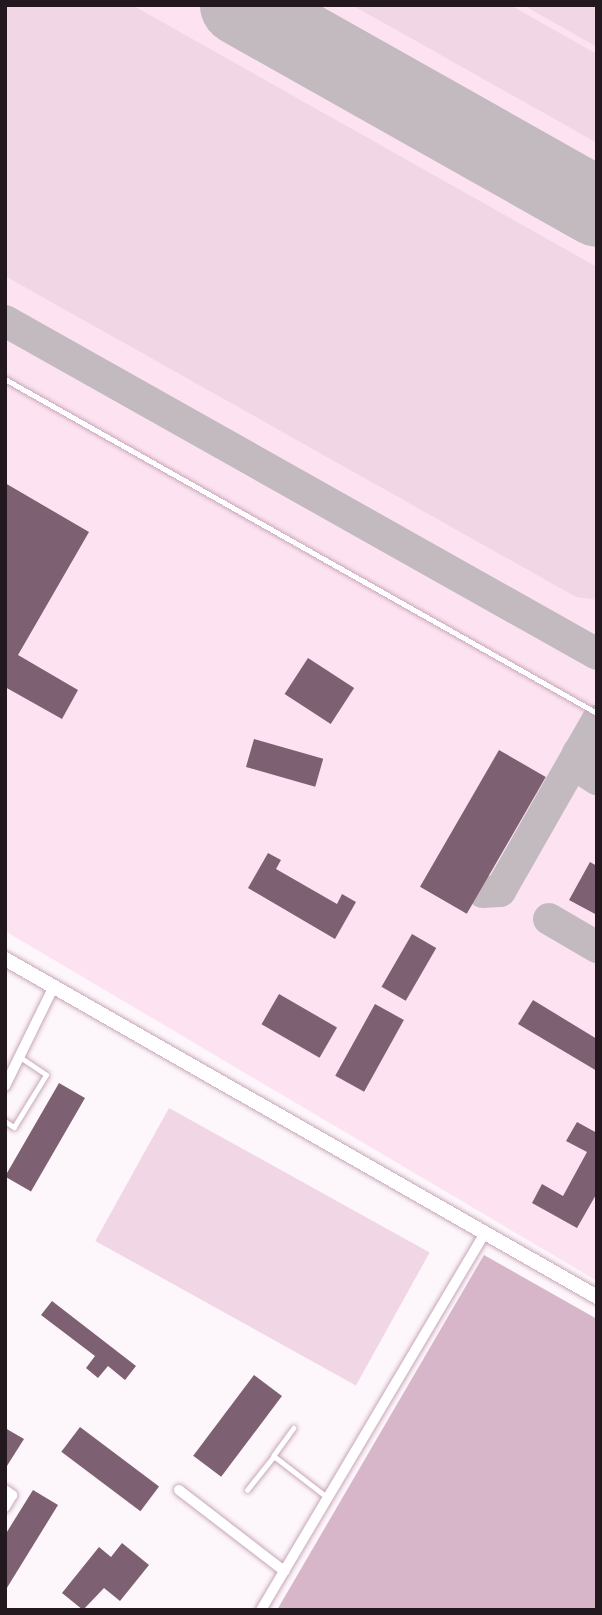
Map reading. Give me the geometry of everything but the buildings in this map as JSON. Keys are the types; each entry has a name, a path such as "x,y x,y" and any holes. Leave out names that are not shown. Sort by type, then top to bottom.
{"street":[{"path":"5,959 53,989 597,1297"},
{"path":"5,1086 53,989"},
{"path":"261,1610 484,1234"},
{"path":"5,1490 12,1495 5,1507"},
{"path":"178,1490 284,1571"}],"lane":[{"path":"5,379 597,713"},
{"path":"5,1121 14,1127 46,1075 21,1058"},
{"path":"247,1490 293,1428"},
{"path":"274,1456 328,1497"}],"shaded area":[{"path":"5,5 597,5 597,1281 5,931"},
{"path":"5,5 132,5 597,267 597,600 576,597 5,276"},
{"path":"352,5 510,5 597,54 597,143"},
{"path":"523,5 597,5 597,47"},
{"path":"169,1108 430,1252 356,1385 95,1241"},
{"path":"484,1255 597,1319 597,1610 277,1610"}],"taxiway":[{"path":"5,321 597,654"},
{"path":"483,892 500,891 597,721"},
{"path":"578,753 583,770 597,779"},
{"path":"549,919 597,947"}],"runway":[{"path":"239,5 597,207"}]}
